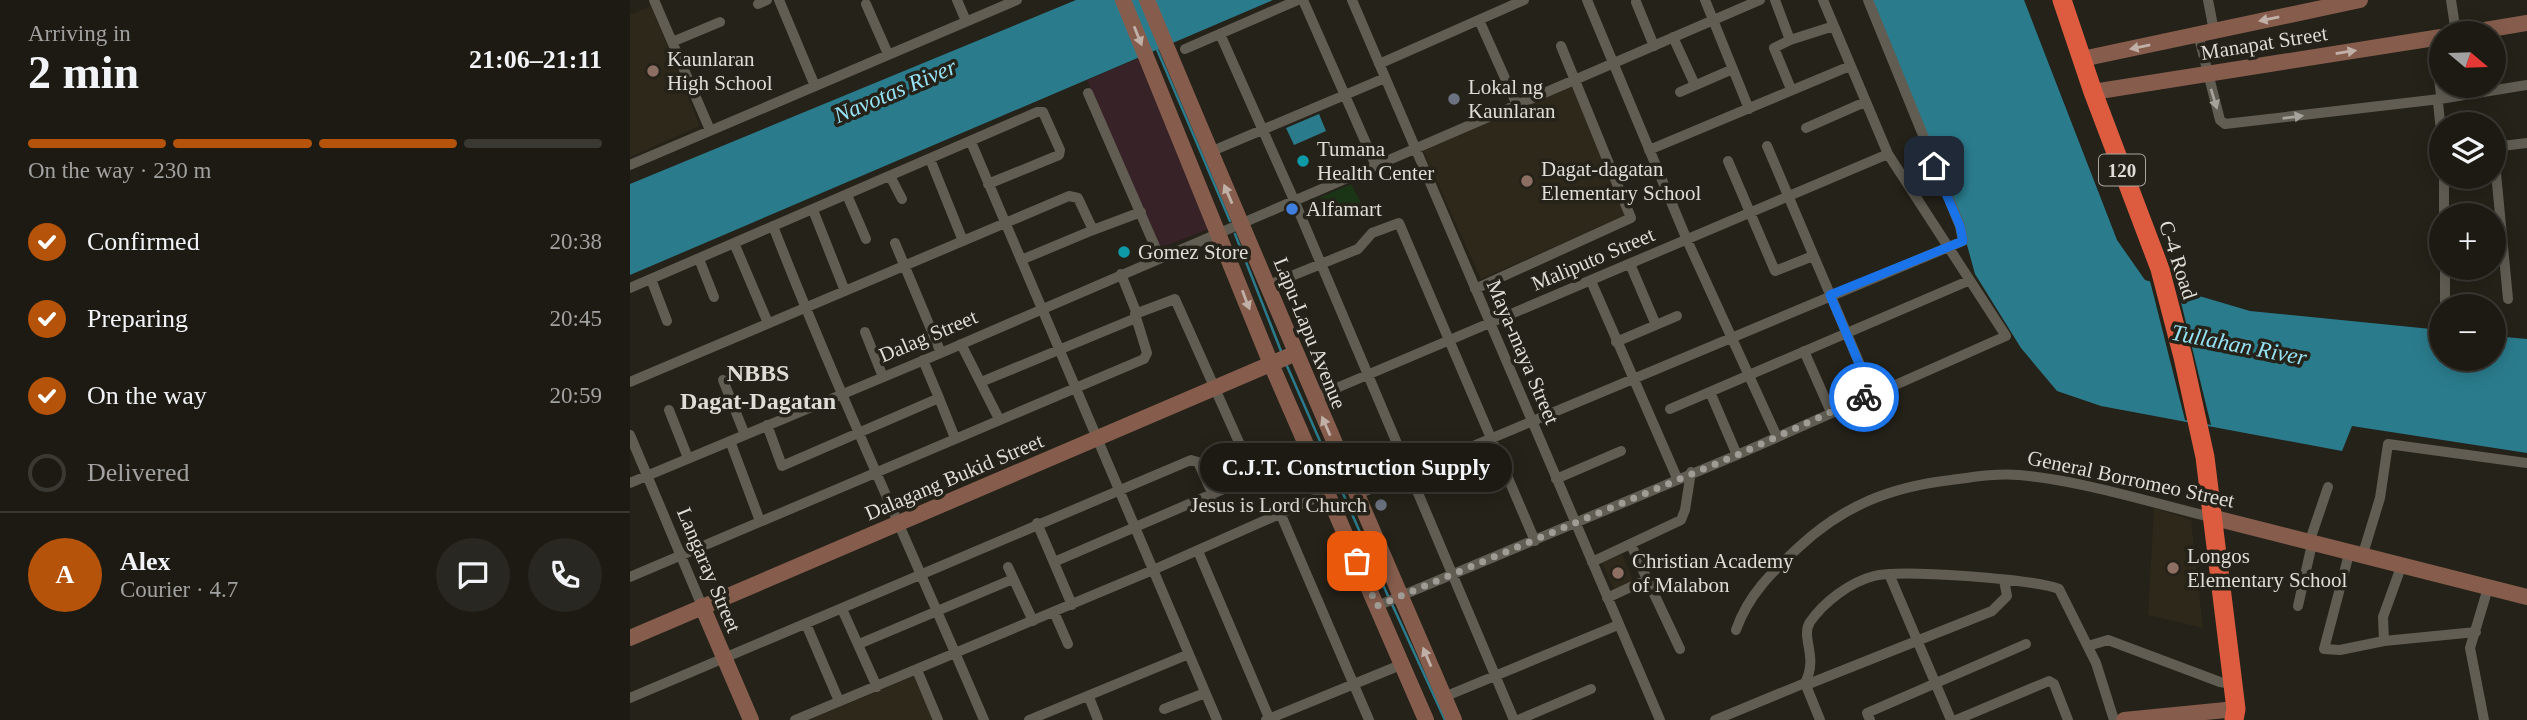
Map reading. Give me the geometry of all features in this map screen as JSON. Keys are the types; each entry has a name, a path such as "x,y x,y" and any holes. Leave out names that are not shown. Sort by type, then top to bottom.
{"highway":[{"name":"C-4 Road","path":"2062,0 2093,92 2160,269 2198,422 2238,716"}],"main road":[{"name":"Lapu-Lapu Avenue","path":"1123,0 1271,364 1327,493 1444,697 1454,720"},
{"name":"Lapu-Lapu Avenue","path":"1147,0 1240,224 1269,285 1294,354 1356,495 1389,601 1403,664 1426,720"},
{"path":"2082,59 2360,0"},
{"path":"2506,26 2527,23"},
{"name":"Manapat Street","path":"2093,92 2429,39"},
{"name":"Dalagang Bukid Street","path":"630,638 1294,354"},
{"name":"General Borromeo Street","path":"2211,517 2356,556 2527,597"},
{"name":"Langaray Street","path":"702,606 751,720"},
{"path":"2124,720 2238,716"}],"street":[{"path":"654,0 710,130"},
{"path":"779,0 814,86"},
{"path":"957,0 966,21"},
{"path":"630,164 1017,0"},
{"path":"1185,49 1298,0"},
{"path":"1303,0 1376,166"},
{"name":"Maya-maya Street","path":"1352,0 1660,720"},
{"path":"1379,64 1524,0"},
{"path":"1587,0 1687,240 1777,437"},
{"path":"1705,0 1749,109"},
{"name":"Dalag Street","path":"630,483 941,353 1041,307 1760,0"},
{"path":"1775,0 1790,40"},
{"path":"1389,601 1535,541 1691,472 1737,455 2006,336 1945,246 1888,154 1824,0"},
{"path":"1356,495 1945,246 1963,241 1960,226 1868,0"},
{"path":"2208,0 2206,73 2220,120 2225,124 2440,99 2527,85"},
{"path":"2451,0 2454,21"},
{"path":"1636,2 1654,46"},
{"path":"866,4 887,54"},
{"path":"1479,20 1517,105"},
{"path":"672,42 720,22"},
{"path":"1791,89 1774,48 1834,26"},
{"path":"1220,34 1294,200 1516,720 1591,689"},
{"path":"1674,37 1695,85"},
{"path":"1475,289 1630,218 1561,46"},
{"path":"1649,150 1850,66"},
{"path":"1680,92 1733,69"},
{"path":"1210,152 1385,78"},
{"path":"1088,93 1160,258"},
{"path":"2440,99 2440,112"},
{"path":"1806,128 1865,102"},
{"path":"630,288 1037,112 1043,113 1060,150 1059,155 988,184"},
{"path":"971,142 1217,720"},
{"path":"2506,147 2527,143"},
{"path":"1767,146 1872,394"},
{"name":"Maliputo Street","path":"1313,398 1888,154"},
{"path":"930,159 963,241"},
{"path":"1728,161 1775,272 1813,256"},
{"path":"890,176 902,199"},
{"path":"2498,189 2508,299"},
{"path":"847,195 866,239"},
{"path":"630,382 1074,196 1093,230"},
{"path":"813,210 845,291"},
{"path":"1021,260 1141,212"},
{"path":"1269,285 1355,251 1373,233 1399,223 1535,541"},
{"path":"773,226 858,435 877,471 984,720"},
{"path":"734,243 768,323"},
{"path":"895,243 941,353"},
{"path":"699,259 714,297"},
{"path":"1630,264 1656,325"},
{"path":"630,577 1146,357 1137,316 1121,274"},
{"path":"651,279 667,321"},
{"path":"1591,281 1677,478"},
{"path":"1670,409 1968,281"},
{"path":"981,382 1173,299 1177,301 1213,390 1254,475 1136,529 1054,562"},
{"path":"1616,342 1677,316"},
{"path":"865,332 883,377"},
{"path":"961,344 999,419"},
{"path":"1804,351 1831,412"},
{"path":"923,360 956,438"},
{"path":"723,380 745,435"},
{"path":"1710,392 1737,455"},
{"path":"767,425 782,466 939,398"},
{"path":"669,410 688,458"},
{"name":"Langaray Street","path":"630,435 702,606"},
{"path":"730,441 760,521"},
{"path":"2476,632 2384,641 2340,650 2324,649 2356,556 2380,498 2388,444 2527,463"},
{"path":"1556,479 1620,451"},
{"path":"630,698 723,657 806,625 1037,523 1191,460 1198,462 1213,495"},
{"path":"1592,562 1681,520 1691,472"},
{"name":"General Borromeo Street","path":"1736,630 1744,606 1770,574 1819,528 1843,511 1886,492 1966,478 2019,475 2211,517"},
{"path":"2298,606 2311,543 2328,487"},
{"path":"795,720 1198,551 1327,493"},
{"path":"1281,514 1369,720"},
{"path":"1037,523 1072,604"},
{"path":"1632,544 1680,649"},
{"path":"1198,551 1269,720 1403,664"},
{"path":"1008,567 1033,621"},
{"path":"2384,641 2383,617 2401,567"},
{"path":"1889,574 1953,720 2049,681 2054,684 2068,720"},
{"path":"1819,720 1806,684 1812,670 1806,631 1836,596 1850,586 1862,579 1889,574 2004,580 2048,585 2059,590 2088,646 2114,720"},
{"path":"859,643 1013,579"},
{"path":"1607,597 1648,579"},
{"path":"1715,720 1992,611 2007,596 2004,580"},
{"path":"2483,720 2470,656 2488,588"},
{"path":"842,609 877,687"},
{"path":"1054,612 1068,644"},
{"path":"806,625 839,701"},
{"path":"1444,697 1496,678 1618,625"},
{"path":"2088,646 2108,640 2220,682 2232,684"},
{"path":"1870,720 1867,713 1937,685 2026,644"},
{"path":"1029,720 1189,654"},
{"path":"917,670 938,720"},
{"path":"1164,709 1205,693"},
{"path":"1089,696 1098,720"}],"shaded area":[{"name":"Kaunlaran High School","path":"651,6 700,126 630,157 630,15"},
{"path":"1139,58 1211,228 1158,249 1087,80"},
{"name":"Dagat-dagatan Elementary School","path":"1576,85 1631,213 1481,279 1422,149"},
{"name":"Longos Elementary School","path":"2154,508 2191,520 2203,628 2148,615"},
{"name":"Christian Academy of Malabon","path":"1622,554 1634,584 1615,592 1602,563"},
{"path":"916,675 936,720 810,720"}],"green space":[{"path":"1351,184 1368,216 1319,198"}],"water":[{"name":"Navotas River","path":"1076,0 1273,0 630,275 630,184"},
{"name":"Tullahan River","path":"1869,0 2024,0 2117,240 2145,280 2250,311 2429,329 2429,371 2506,371 2506,337 2527,339 2527,453 2352,426 2342,451 2101,406 2057,391 2021,348 1975,274 1958,212"},
{"path":"1319,114 1326,131 1294,145 1286,128"}],"pier":[{"path":"2149,277 2177,286 2211,425 2185,420"}],"waterway":[{"path":"1156,47 1230,221"},
{"path":"1235,234 1281,351"},
{"path":"1287,366 1388,596"},
{"path":"1391,602 1445,720"}],"way so far":[{"path":"1357,561 1377,606 1453,576 1691,472 1737,455 1864,397"}],"place":[{"name":"Kaunlaran High School","path":"653,71"},
{"name":"Lokal ng Kaunlaran","path":"1454,99"},
{"name":"Tumana Health Center","path":"1303,161"},
{"name":"Dagat-dagatan Elementary School","path":"1527,181"},
{"name":"Alfamart","path":"1292,209"},
{"name":"Gomez Store","path":"1124,252"},
{"name":"Jesus is Lord Church","path":"1381,505"},
{"name":"C.J.T. Construction Supply","path":"1357,561"},
{"name":"Longos Elementary School","path":"2173,568"},
{"name":"Christian Academy of Malabon","path":"1618,573"}],"district":[{"name":"NBBS Dagat-Dagatan","path":"758,387"}],"route":[{"path":"1864,397 1872,394 1830,295 1945,246 1963,241 1960,226 1934,166"}]}
